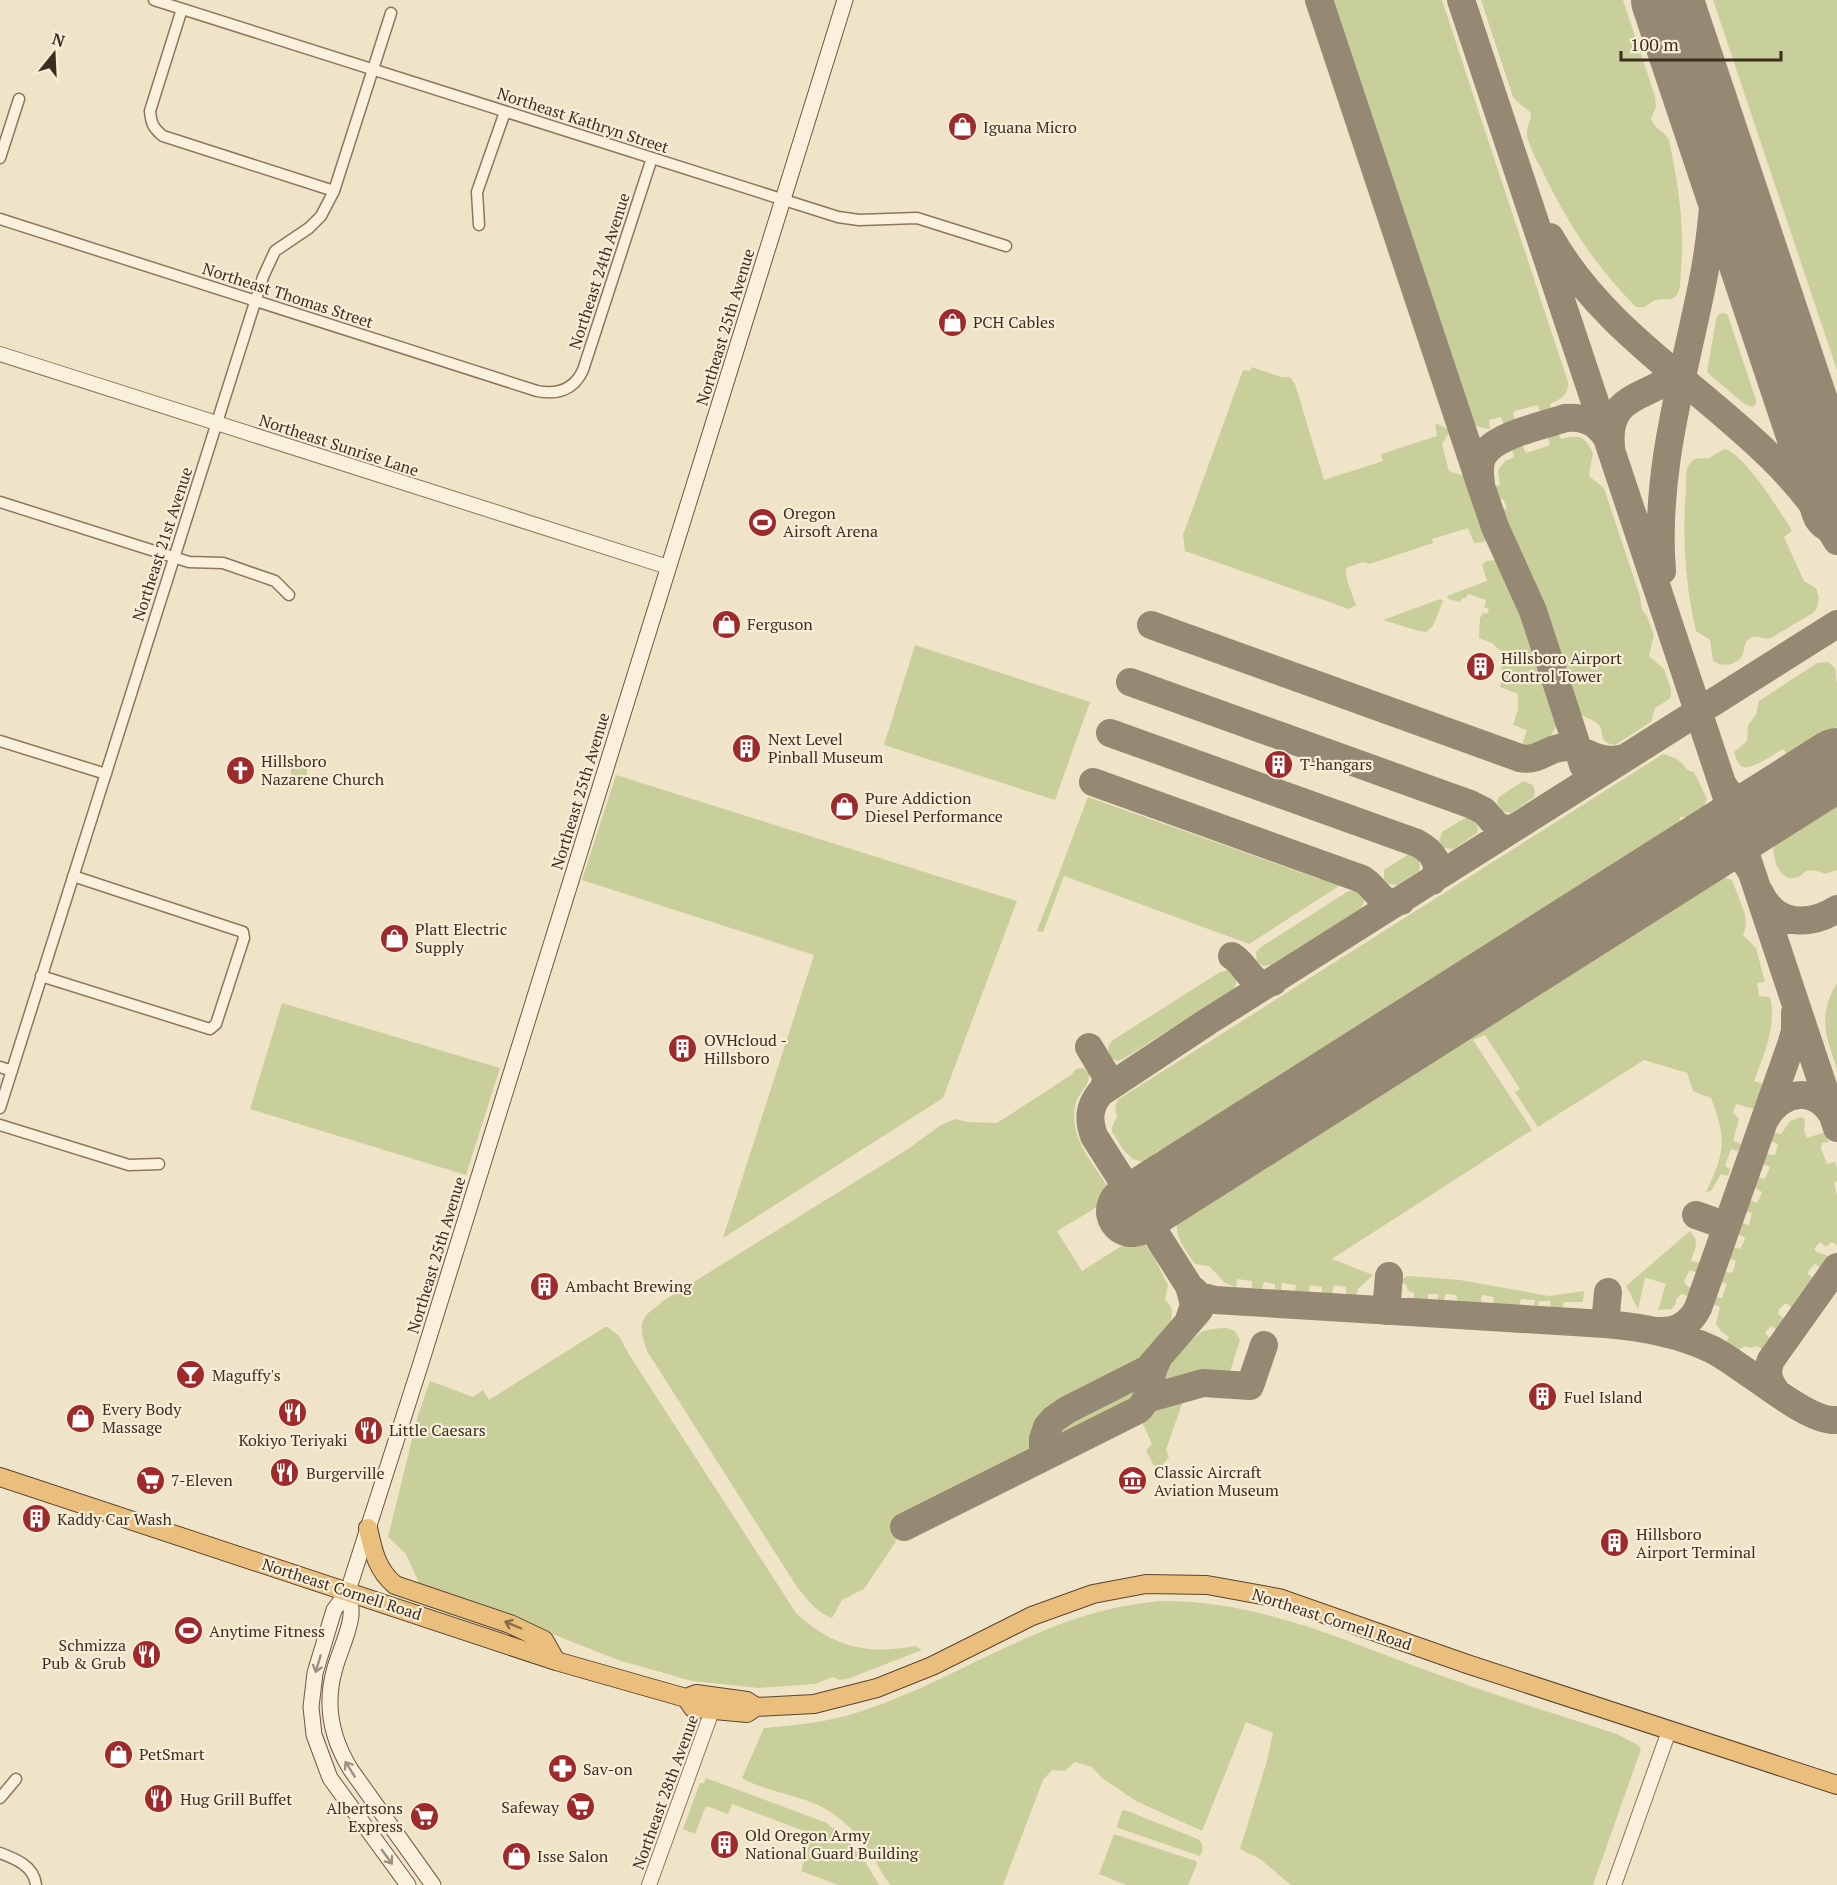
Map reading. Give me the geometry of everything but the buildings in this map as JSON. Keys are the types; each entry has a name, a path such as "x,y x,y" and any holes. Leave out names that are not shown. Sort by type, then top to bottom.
{"highway":[{"name":"Northeast Cornell Road","path":"0,1477 556,1660 686,1698 696,1694 747,1701 756,1707"},
{"path":"368,1528 377,1562 386,1577 395,1585 510,1624 544,1640 556,1660"},
{"name":"Northeast Cornell Road","path":"686,1698 693,1708 747,1713 756,1707 814,1704 857,1695 932,1666 1032,1616 1093,1594 1146,1584 1207,1585 1279,1598 1467,1664 1837,1785"}],"main road":[{"name":"Northeast 25th Avenue","path":"408,1885 330,1778 314,1735 311,1707 315,1673 334,1610 348,1591 368,1528 559,921 590,814 610,761 668,567 845,0"},
{"name":"Northeast 25th Avenue","path":"348,1591 352,1615 334,1669 330,1695 332,1730 336,1743 351,1770 433,1885"}],"street":[{"name":"Northeast Kathryn Street","path":"154,0 838,217 859,220 917,218 1006,246"},
{"path":"182,9 150,111 151,124 156,130 163,135 334,191"},
{"name":"Northeast 21st Avenue","path":"0,1108 263,276 275,251 309,228 321,216 334,191 391,13"},
{"path":"0,159 19,99"},
{"path":"479,225 477,192 505,112"},
{"name":"Northeast 24th Avenue","path":"567,389 583,370 652,158"},
{"name":"Northeast Thomas Street","path":"0,219 537,391 548,393 567,389"},
{"name":"Northeast Sunrise Lane","path":"0,354 668,567"},
{"path":"0,502 189,562 223,564 274,581 289,595"},
{"path":"0,741 106,774"},
{"path":"41,976 210,1029 216,1024 244,938 240,930 73,876"},
{"path":"0,1067 12,1071"},
{"path":"0,1125 129,1166 159,1164"},
{"name":"Northeast 28th Avenue","path":"649,1885 712,1711"},
{"path":"1614,1885 1669,1731"},
{"path":"0,1798 16,1779"},
{"path":"0,1853 28,1866 36,1882"}],"green space":[{"path":"1331,0 1442,0 1568,382 1564,396 1550,404 1551,410 1541,413 1537,405 1515,411 1513,414 1515,422 1504,425 1501,417 1489,420 1490,429 1478,426 1467,418"},
{"path":"1481,0 1623,0 1655,96 1656,107 1651,119 1669,140 1675,172 1680,205 1682,254 1680,288 1674,298 1657,300 1646,306 1636,307 1621,292 1583,243 1561,207 1531,149 1527,133 1531,113 1513,97"},
{"path":"1713,0 1837,0 1837,370"},
{"path":"1722,313 1728,316 1756,400 1756,404 1752,407 1744,404 1707,372 1716,320"},
{"path":"1252,367 1281,377 1290,377 1295,384 1324,480 1383,461 1381,454 1437,436 1435,423 1448,429 1449,433 1442,444 1449,471 1463,476 1471,486 1488,535 1484,542 1474,543 1468,528 1432,539 1433,543 1369,564 1363,562 1346,568 1356,605 1349,609 1185,551 1183,535 1243,370 1250,371"},
{"path":"1558,433 1561,439 1581,438 1593,453 1589,475 1605,491 1640,596 1642,610 1647,616 1654,635 1649,656 1664,669 1671,689 1671,697 1655,708 1651,722 1615,745 1605,742 1598,724 1576,711 1536,593 1501,514 1500,511 1507,508 1503,499 1496,499 1492,487 1500,485 1498,470 1505,461 1514,457 1512,449 1522,445 1526,453 1548,446 1550,444 1548,437"},
{"path":"1725,449 1733,453 1752,472 1780,511 1792,531 1784,537 1804,581 1816,588 1819,597 1817,608 1813,613 1771,638 1752,637 1746,642 1743,654 1736,662 1724,665 1713,661 1710,640 1696,631 1687,578 1684,524 1688,466 1698,458 1709,458"},
{"path":"1496,560 1502,563 1526,620 1558,714 1558,721 1552,734 1541,745 1534,748 1521,747 1527,730 1513,725 1518,709 1518,694 1500,687 1504,674 1501,669 1504,654 1492,643 1479,638 1480,618 1483,613 1487,614 1489,609 1484,607 1486,600 1468,594 1460,602 1448,599 1447,596 1487,581 1482,565 1486,561"},
{"path":"1440,599 1443,601 1433,626 1426,632 1383,620"},
{"path":"915,645 1090,702 1055,800 884,745"},
{"path":"1828,662 1835,668 1837,727 1789,758 1783,749 1756,765 1741,766 1734,752 1747,741 1748,725 1756,715 1759,701 1817,663"},
{"path":"1663,754 1677,759 1687,770 1694,772 1707,799 1701,814 1694,817 1680,817 1678,828 1673,835 1610,878 1314,1067 1174,1151 1160,1150 1146,1163 1133,1159 1125,1152 1112,1132 1117,1117 1115,1106 1119,1099"},
{"path":"305,761 308,778 292,781 290,763"},
{"path":"616,775 1017,901 943,1098 723,1238 814,955 582,880"},
{"path":"1523,781 1533,785 1534,797 1511,813 1502,811 1497,803 1499,797"},
{"path":"1837,794 1837,870 1825,874 1811,870 1799,877 1788,878 1781,873 1776,864 1773,850 1775,845 1785,839 1794,821"},
{"path":"1088,797 1319,879 1325,873 1338,877 1339,886 1249,944 1064,876 1043,932 1037,931"},
{"path":"1467,817 1476,822 1477,833 1454,849 1443,848 1439,842 1442,832"},
{"path":"1409,854 1418,859 1419,871 1397,885 1388,884 1384,879 1384,870"},
{"path":"1721,876 1732,880 1745,914 1746,926 1743,935 1756,948 1765,982 1757,983 1759,996 1770,997 1772,1019 1762,1061 1754,1081 1763,1084 1754,1109 1736,1104 1733,1112 1739,1119 1733,1141 1741,1144 1738,1151 1731,1149 1725,1166 1730,1169 1728,1176 1721,1174 1711,1191 1706,1192 1720,1156 1722,1146 1720,1125 1711,1098 1693,1091 1687,1073 1644,1060 1538,1127 1515,1092 1520,1089 1485,1035 1473,1040 1532,1130 1332,1259 1373,1275 1358,1289 1356,1296 1346,1295 1346,1287 1334,1285 1332,1294 1322,1294 1322,1287 1310,1285 1309,1292 1295,1291 1296,1285 1282,1283 1281,1290 1275,1289 1275,1284 1264,1282 1262,1289 1252,1288 1252,1281 1237,1279 1236,1288 1224,1282 1209,1266 1195,1264 1179,1238 1177,1224 1185,1212 1196,1211 1204,1193 1682,891 1691,886 1707,887"},
{"path":"1354,890 1360,893 1364,900 1360,909 1271,965 1263,966 1257,962 1256,952 1261,947 1347,892"},
{"path":"1228,970 1237,980 1234,989 1123,1059 1118,1061 1111,1058 1108,1048 1113,1040 1220,972"},
{"path":"1837,983 1837,1069 1827,1036 1825,1016"},
{"path":"282,1003 500,1068 466,1175 250,1109"},
{"path":"1083,1068 1089,1073 1089,1078 1076,1102 1075,1126 1088,1158 1108,1187 1107,1194 1104,1200 1089,1212 1057,1231 1082,1271 1131,1240 1142,1241 1153,1255 1168,1285 1165,1299 1172,1312 1170,1330 1141,1367 1054,1409 1027,1453 911,1510 899,1521 895,1543 864,1589 842,1600 832,1618 827,1616 813,1605 797,1587 647,1351 642,1335 642,1323 646,1315 663,1301 908,1149 941,1125 956,1119 968,1122 997,1123 1071,1075 1076,1069"},
{"path":"1801,1117 1805,1119 1804,1131 1807,1138 1825,1132 1829,1142 1822,1143 1821,1148 1827,1164 1835,1162 1837,1168 1837,1181 1834,1183 1837,1195 1837,1245 1831,1242 1826,1247 1820,1242 1814,1249 1829,1256 1821,1268 1815,1264 1809,1270 1808,1274 1814,1278 1792,1308 1786,1303 1779,1309 1778,1314 1785,1319 1777,1330 1771,1326 1765,1333 1771,1339 1762,1349 1757,1346 1751,1348 1745,1346 1739,1350 1726,1343 1729,1337 1716,1324 1720,1307 1713,1304 1715,1297 1722,1298 1727,1284 1720,1281 1724,1271 1731,1273 1733,1271 1736,1261 1729,1258 1733,1247 1740,1249 1745,1240 1737,1234 1741,1223 1749,1225 1752,1213 1745,1211 1749,1200 1757,1203 1762,1192 1754,1187 1757,1177 1765,1179 1770,1167 1762,1164 1766,1154 1775,1155 1778,1144 1770,1141 1774,1132 1781,1134 1790,1121"},
{"path":"1690,1231 1696,1242 1691,1261 1701,1263 1697,1273 1690,1270 1684,1281 1692,1289 1689,1296 1681,1294 1672,1309 1658,1310 1666,1284 1645,1278 1638,1309 1626,1286"},
{"path":"1408,1276 1460,1280 1549,1296 1584,1291 1583,1302 1564,1302 1562,1309 1551,1308 1550,1301 1539,1301 1537,1307 1534,1307 1535,1300 1521,1299 1519,1306 1493,1305 1494,1297 1483,1295 1481,1304 1458,1303 1456,1295 1446,1294 1443,1302 1438,1301 1438,1294 1428,1294 1428,1301 1414,1300 1414,1293 1408,1291 1406,1285 1401,1282"},
{"path":"605,1327 619,1336 796,1613 823,1634 851,1646 897,1649 915,1646 922,1650 850,1678 840,1680 833,1677 815,1684 759,1688 692,1681 618,1660 517,1620 421,1587 406,1554 388,1537 418,1415 430,1381 473,1397 483,1390 489,1400"},
{"path":"1227,1328 1235,1331 1240,1340 1229,1375 1201,1374 1159,1386 1161,1371 1174,1352 1202,1332"},
{"path":"1139,1381 1138,1392 1131,1402 1049,1443 1053,1429 1063,1419"},
{"path":"1187,1396 1184,1398 1166,1450 1169,1457 1157,1472 1146,1450 1152,1444 1142,1422 1154,1407"},
{"path":"1161,1601 1195,1602 1229,1607 1295,1623 1471,1686 1617,1734 1638,1745 1641,1749 1593,1885 1291,1885 1260,1859 1240,1849 1267,1761 1273,1733 1246,1722 1202,1831 1136,1801 1102,1778 1092,1767 1075,1762 1065,1771 1052,1770 1043,1780 1003,1885 890,1885 856,1835 836,1815 808,1801 765,1788 742,1778 764,1728 824,1721 859,1712 897,1698 1006,1647 1080,1617 1119,1607"},
{"path":"706,1778 827,1823 832,1828 836,1827 866,1863 879,1885 838,1885 801,1871 812,1834 732,1804 728,1814 706,1806 695,1834 683,1829 700,1783 704,1783"},
{"path":"1125,1810 1198,1839 1203,1847 1200,1856 1118,1828 1122,1811"},
{"path":"1114,1834 1196,1861 1197,1864 1188,1885 1126,1885 1099,1874"}],"taxiway":[{"path":"1319,0 1495,527 1533,611 1578,749 1595,757 1624,758"},
{"path":"1461,0 1837,1128"},
{"path":"1662,571 1662,499 1666,463 1705,269 1718,153"},
{"path":"1550,237 1579,280 1614,319 1773,459 1808,498 1837,541"},
{"path":"1611,446 1612,426 1618,412 1627,402 1677,373 1686,359"},
{"path":"1481,484 1480,466 1483,456 1497,442 1520,432 1565,418 1578,418 1594,424 1607,438"},
{"path":"1834,499 1837,504"},
{"path":"1188,1323 1194,1305 1189,1286 1094,1136 1091,1113 1100,1093 1207,1022 1837,624"},
{"path":"1151,625 1520,758 1534,758 1560,748 1578,749 1583,765"},
{"path":"1130,682 1470,804 1484,811 1499,828 1511,829"},
{"path":"1110,733 1417,843 1435,859 1437,869 1432,881"},
{"path":"1093,782 1362,879 1383,899 1401,901"},
{"path":"1722,783 1734,798 1749,804 1783,798"},
{"path":"1690,857 1708,851 1724,850 1739,856 1751,871"},
{"path":"1760,893 1775,912 1794,920 1816,918 1837,909"},
{"path":"1232,956 1255,980 1266,984 1273,982"},
{"path":"1659,1331 1682,1326 1698,1308 1791,1045 1795,1031 1795,1013"},
{"path":"1089,1047 1107,1077 1103,1090"},
{"path":"1766,1118 1781,1101 1800,1095 1819,1100 1834,1118"},
{"path":"1696,1215 1727,1226"},
{"path":"1776,1391 1769,1376 1771,1360 1837,1267"},
{"path":"1386,1311 1389,1276"},
{"path":"1189,1286 1200,1296 1215,1300 1605,1324 1659,1332 1711,1349 1792,1403 1824,1418 1837,1420"},
{"path":"1605,1324 1608,1292"},
{"path":"1043,1456 1043,1439 1047,1427 1054,1419 1067,1410 1148,1369 1199,1310"},
{"path":"1146,1399 1203,1383 1250,1386 1264,1345"},
{"path":"904,1527 1138,1410 1146,1399 1157,1361"}],"runway":[{"path":"1667,0 1837,508"},
{"path":"1132,1211 1837,764"}],"place":[{"name":"Iguana Micro","path":"962,127"},
{"name":"PCH Cables","path":"952,322"},
{"name":"Oregon Airsoft Arena","path":"762,522"},
{"name":"Ferguson","path":"726,624"},
{"name":"Hillsboro Airport Control Tower","path":"1480,667"},
{"name":"Next Level Pinball Museum","path":"747,748"},
{"name":"T-hangars","path":"1279,764"},
{"name":"Hillsboro Nazarene Church","path":"240,770"},
{"name":"Pure Addiction Diesel Performance","path":"844,807"},
{"name":"Platt Electric Supply","path":"394,938"},
{"name":"OVHcloud - Hillsboro","path":"683,1049"},
{"name":"Ambacht Brewing","path":"544,1286"},
{"name":"Maguffy's","path":"191,1375"},
{"name":"Fuel Island","path":"1543,1397"},
{"name":"Kokiyo Teriyaki","path":"293,1412"},
{"name":"Every Body Massage","path":"81,1418"},
{"name":"Little Caesars","path":"368,1430"},
{"name":"Burgerville","path":"285,1473"},
{"name":"7-Eleven","path":"150,1480"},
{"name":"Classic Aircraft Aviation Museum","path":"1133,1481"},
{"name":"Kaddy Car Wash","path":"36,1519"},
{"name":"Hillsboro Airport Terminal","path":"1615,1543"},
{"name":"Anytime Fitness","path":"188,1631"},
{"name":"Schmizza Pub & Grub","path":"147,1654"},
{"name":"PetSmart","path":"118,1754"},
{"name":"Sav-on","path":"562,1769"},
{"name":"Hug Grill Buffet","path":"159,1799"},
{"name":"Safeway","path":"580,1807"},
{"name":"Albertsons Express","path":"424,1817"},
{"name":"Old Oregon Army National Guard Building","path":"724,1844"},
{"name":"Isse Salon","path":"516,1856"}]}
